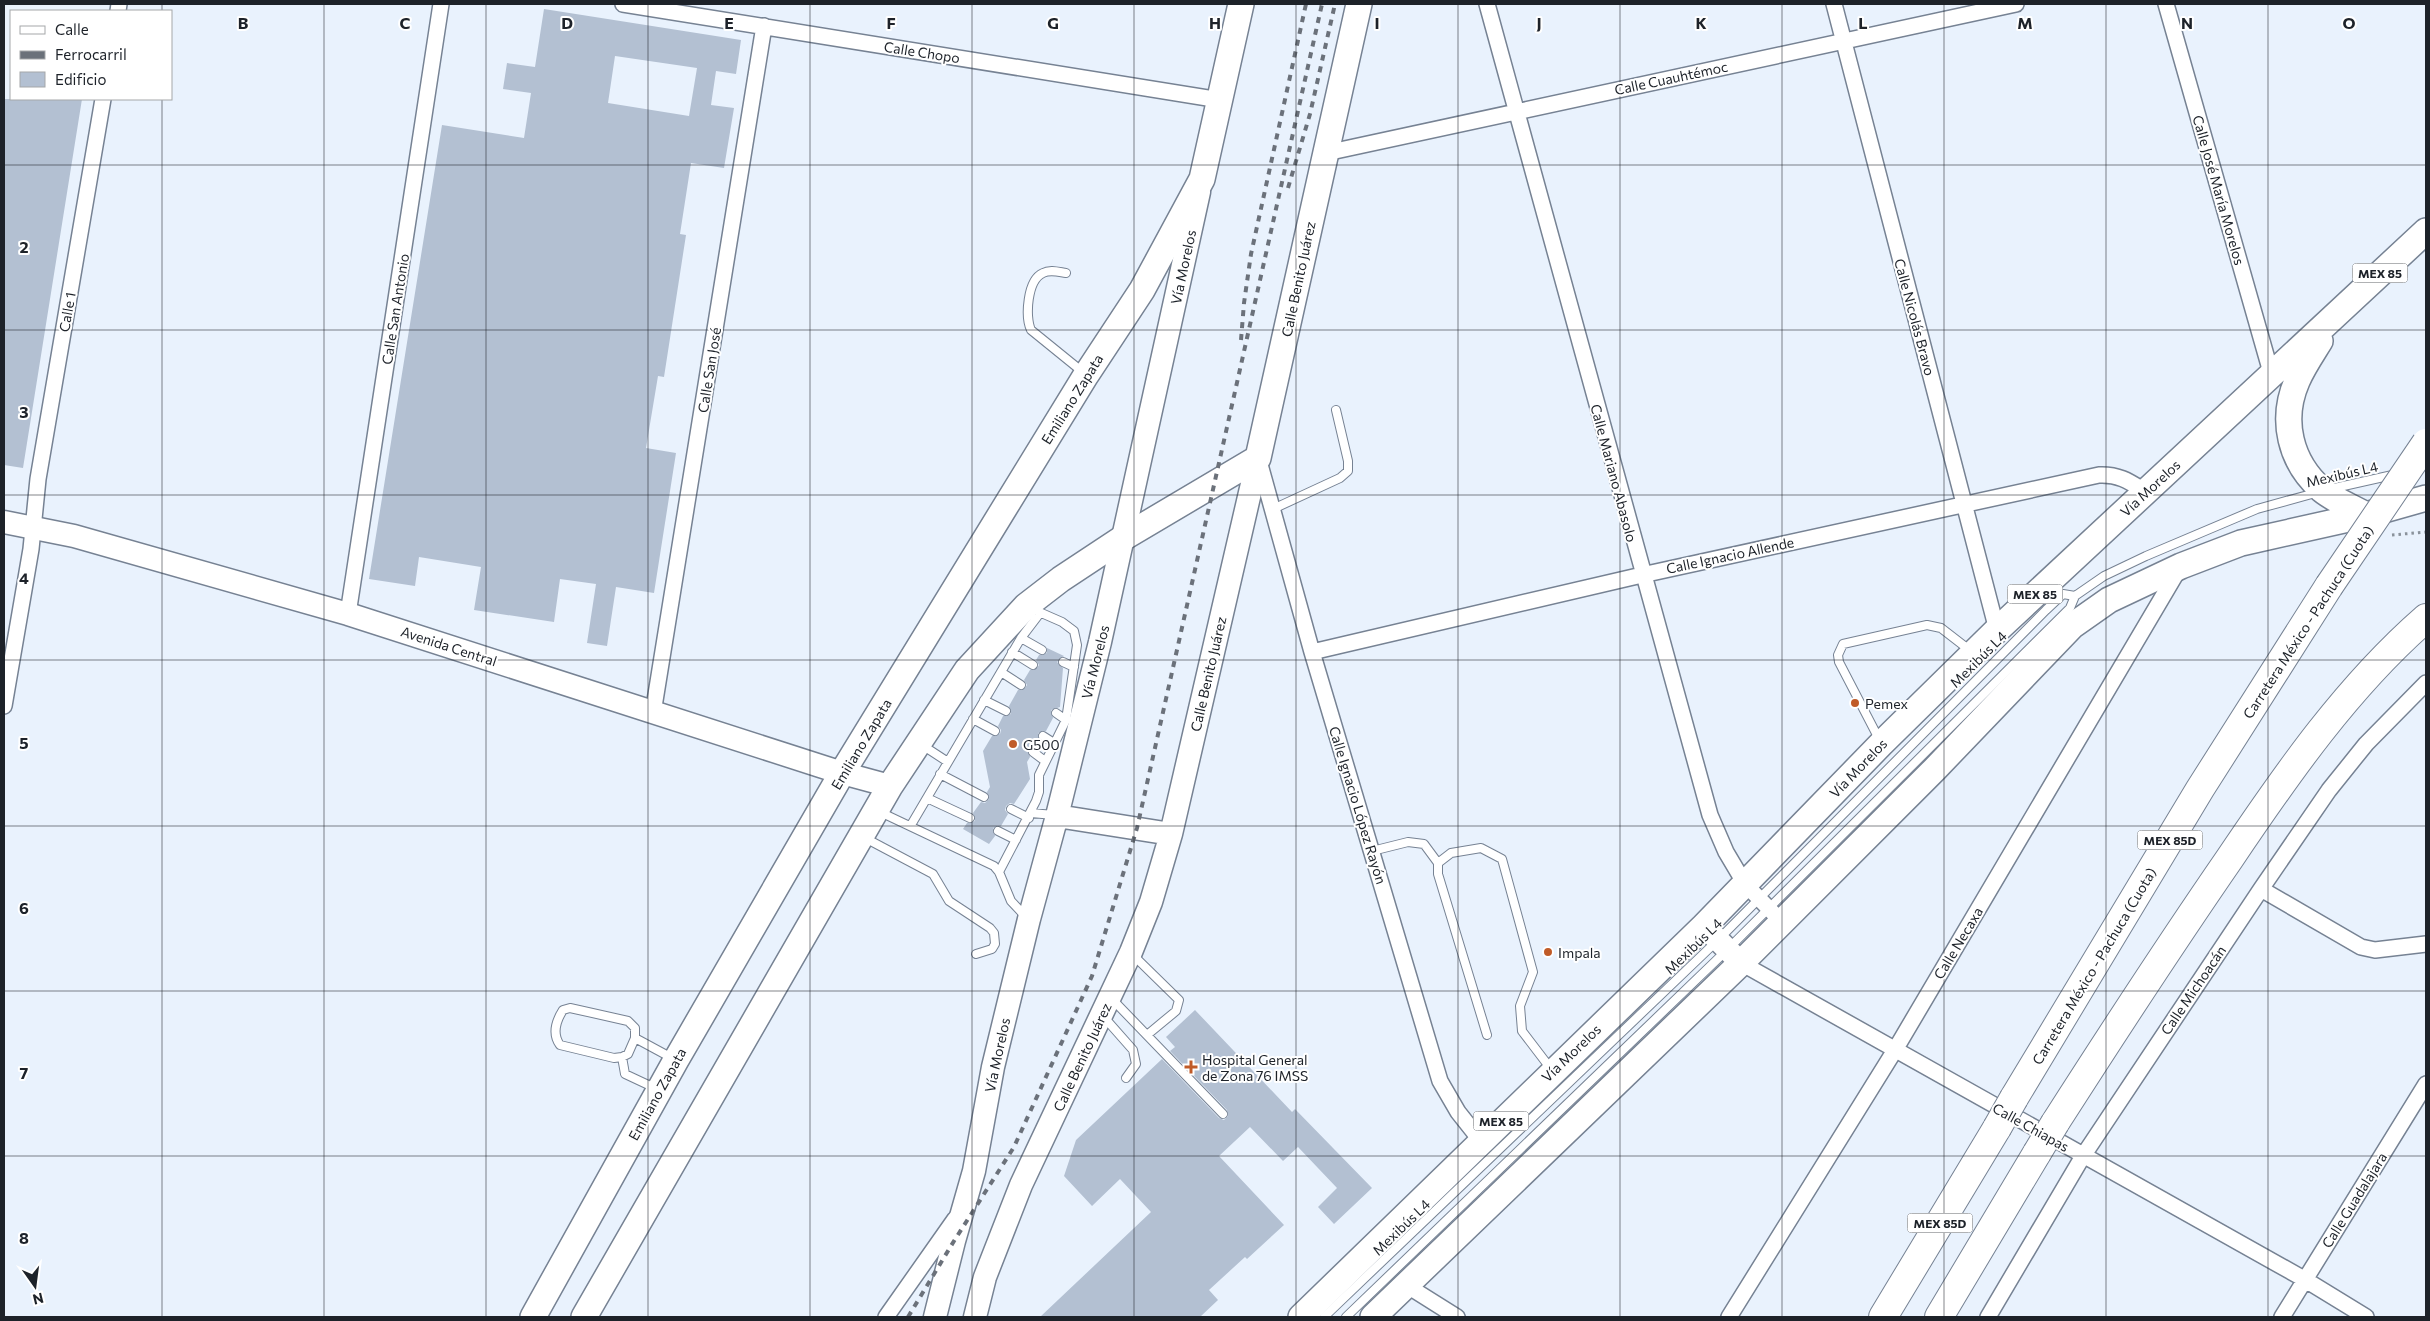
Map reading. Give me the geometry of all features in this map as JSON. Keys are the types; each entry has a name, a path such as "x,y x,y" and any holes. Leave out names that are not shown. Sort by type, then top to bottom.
{"highway":[{"name":"Carretera México - Pachuca (Cuota)","path":"1883,1317 2200,789 2329,586 2426,443"},
{"name":"MEX 85D","path":"1939,1317 2055,1123 2168,949 2299,759 2373,668 2426,618"}],"main road":[{"name":"Vía Morelos","path":"935,1317 974,1171 993,1067 1029,919 1058,816 1082,665 1123,538 1241,4"},
{"name":"Calle Benito Juárez","path":"974,1317 986,1277 1021,1185 1131,952 1151,902 1171,834 1258,458 1359,4"},
{"name":"Emiliano Zapata","path":"533,1317 676,1060 842,773 1086,374 1142,290 1202,179"},
{"name":"Vía Morelos","path":"1301,1317 1552,1071 1722,945 1764,903 1882,743 1997,630 2426,231"},
{"path":"2335,315 2297,382 2287,419 2295,453 2304,470 2323,490 2366,515"},
{"path":"584,1317 890,786 967,670 1033,609 1061,579 1123,538 1258,458"},
{"name":"Vía Morelos","path":"1373,1317 1406,1285 1722,945 1764,903 2072,626 2109,600 2181,566 2241,543 2366,515 2426,498"},
{"name":"Avenida Central","path":"4,522 33,526 348,614 842,773 890,786"},
{"path":"1058,816 1171,834"}],"street":[{"name":"Calle San Antonio","path":"348,614 441,4"},
{"name":"Calle Chopo","path":"623,4 1220,100"},
{"name":"Calle Mariano Abasolo","path":"1487,4 1642,575 1710,815 1726,852 1764,903"},
{"name":"Calle Nicolás Bravo","path":"1834,4 1997,630"},
{"name":"Calle Cuauhtémoc","path":"1326,153 2016,4"},
{"name":"Calle José María Morelos","path":"2166,4 2272,376"},
{"name":"Calle San José","path":"653,713 764,26"},
{"name":"Calle 1","path":"4,706 33,526 38,479 103,100"},
{"name":"Calle Ignacio López Rayón","path":"1258,458 1312,652 1440,1081 1458,1112 1481,1141"},
{"name":"Calle Ignacio Allende","path":"1312,652 1642,575 2100,475 2114,475 2146,492"},
{"name":"Calle Necaxa","path":"1729,1317 1894,1050 2181,566"},
{"name":"Calle Michoacán","path":"1988,1317 2083,1156 2329,790 2366,744 2426,683"},
{"path":"2261,889 2361,947 2375,950 2426,944"},
{"name":"Calle Chiapas","path":"1722,945 1894,1050 2304,1279 2366,1317"},
{"name":"Calle Guadalajara","path":"2282,1317 2426,1084"},
{"path":"886,1317 963,1207"},
{"path":"1406,1285 1457,1317"}],"lane":[{"path":"1066,273 1050,271 1042,273 1035,280 1027,308 1027,322 1031,330 1086,374"},
{"path":"1273,509 1340,478 1348,471 1348,460 1336,410"},
{"name":"Mexibús L4","path":"1764,903 2070,608 2075,596 2104,576 2201,531 2257,509 2323,490 2419,469"},
{"name":"Mexibús L4","path":"1764,903 2062,594 2075,596"},
{"path":"911,826 1021,638 1033,609 1062,622 1074,631 1082,665 1070,686 1066,720 1039,775 1039,792 1030,815 999,872"},
{"path":"1882,743 1842,670 1838,655 1844,644 1927,625 1941,628 1974,653"},
{"path":"1021,638 1042,650"},
{"path":"1012,652 1033,664"},
{"path":"1063,662 1082,665"},
{"path":"1001,672 1021,685"},
{"path":"1061,685 1070,686"},
{"path":"984,700 1006,712"},
{"path":"1056,714 1066,720"},
{"path":"973,719 995,731"},
{"path":"1043,736 1054,742"},
{"path":"918,742 948,762"},
{"path":"1033,752 1045,762"},
{"path":"940,774 984,797"},
{"path":"927,798 970,818"},
{"path":"1011,809 1030,815 1058,816"},
{"path":"876,810 994,866 999,872 1011,901 1029,919"},
{"path":"998,831 1016,840"},
{"path":"861,836 933,874 949,901 990,928 994,933 995,944 986,951 976,954"},
{"path":"1372,852 1408,842 1424,844 1438,864 1438,874 1488,1035"},
{"path":"1438,864 1451,853 1481,848 1502,859 1533,972 1520,1006 1522,1030 1552,1071"},
{"name":"Mexibús L4","path":"1324,1317 1722,945"},
{"name":"Mexibús L4","path":"1346,1317 1722,945"},
{"path":"1131,952 1178,1000 1176,1011 1147,1035"},
{"path":"1106,1006 1147,1035 1222,1114"},
{"path":"1106,1006 1133,1050 1136,1064 1126,1078"},
{"path":"570,1008 628,1021 635,1028 635,1038 628,1054 622,1058 614,1058 560,1045 554,1034 558,1016 562,1010 570,1008"},
{"path":"635,1038 676,1060"},
{"path":"622,1058 625,1074 659,1090"}],"path":[{"path":"2392,535 2426,532"}],"building":[{"path":"544,9 741,40 736,74 716,71 711,105 734,108 724,168 691,163 680,234 686,235 664,377 658,376 646,448 676,453 654,593 616,587 607,646 587,643 596,584 560,579 554,622 474,610 481,567 419,557 415,586 369,579 442,125 524,138 531,93 503,89 507,63 535,67","holes":["615,56 697,68 689,116 608,103"]},
{"path":"4,99 82,100 23,468 4,465"},
{"name":"G500","path":"1047,648 1064,656 1057,662 1063,668 1060,707 1051,710 1053,718 1046,731 1038,733 1040,741 1036,747 1028,749 1030,757 1027,762 1030,779 1014,804 1010,803 1006,806 1005,810 1008,814 1001,826 993,828 995,836 989,844 963,829 967,823 975,821 973,813 981,802 985,803 989,799 987,792 990,787 983,751 992,736 1000,734 1001,730 998,726 1003,716 1011,714 1009,706 1018,690 1025,688 1027,685 1024,680 1030,670 1037,668 1039,665 1036,660 1039,655 1047,653"},
{"path":"1195,1010 1292,1112 1295,1109 1372,1188 1334,1224 1318,1207 1337,1188 1298,1147 1283,1161 1250,1127 1219,1156 1284,1225 1209,1290 1218,1300 1200,1317 1040,1317 1151,1212 1120,1179 1092,1206 1064,1176 1076,1140 1162,1059 1219,1118 1224,1120 1228,1116 1227,1110 1170,1051 1175,1047 1166,1037"}],"railway":[{"path":"1241,340 1251,254 1306,4"},
{"path":"908,1317 1014,1147 1092,976 1137,828 1322,4"},
{"path":"1288,188 1310,114 1335,4"}],"place":[{"name":"Pemex","path":"1855,703"},
{"name":"G500","path":"1013,744"},
{"name":"Impala","path":"1548,952"},
{"name":"Hospital General de Zona 76 IMSS","path":"1191,1067"}]}
